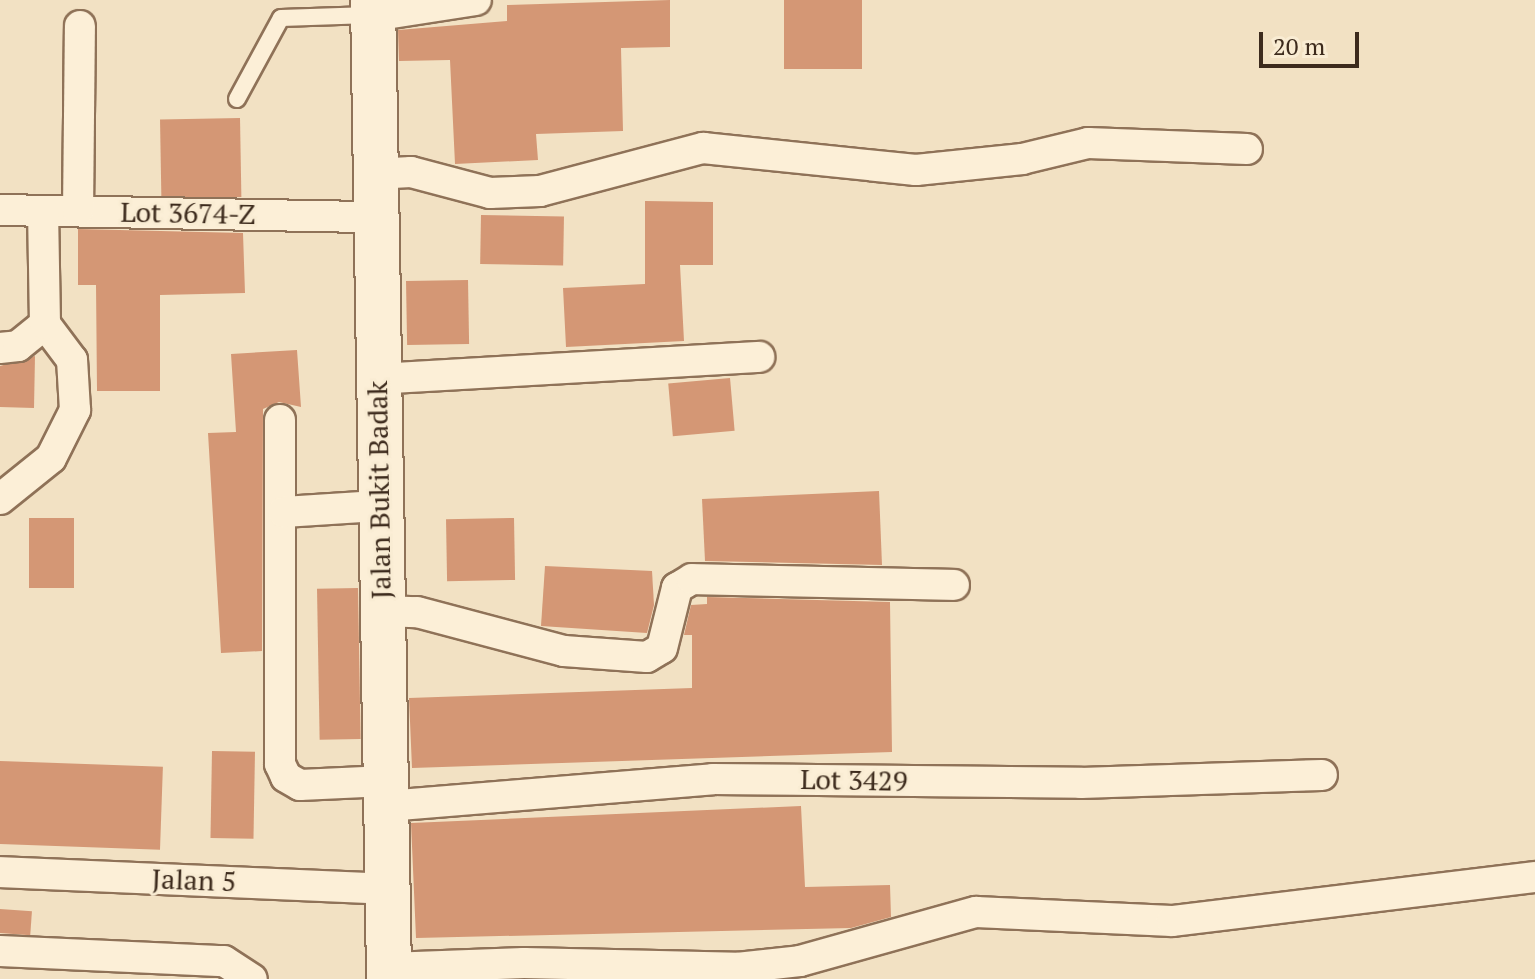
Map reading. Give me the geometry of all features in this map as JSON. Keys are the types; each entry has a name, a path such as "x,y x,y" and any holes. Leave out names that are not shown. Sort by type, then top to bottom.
{"main road":[{"name":"Jalan Bukit Badak","path":"373,8 376,379 388,973"}],"street":[{"path":"373,8 476,0"},
{"path":"78,211 80,26"},
{"path":"374,174 411,172 490,193 540,191 703,148 916,170 1022,159 1088,143 1247,149"},
{"name":"Lot 3674-Z","path":"0,210 375,217"},
{"path":"0,499 51,458 75,410 72,360 45,324 43,211"},
{"path":"0,348 18,346 45,324"},
{"path":"376,379 759,357"},
{"name":"Lot 3429","path":"280,420 283,512 280,764 286,777 300,785 386,794 713,779 1081,783 1322,775"},
{"path":"283,512 378,506"},
{"path":"382,611 417,612 564,651 647,657 662,648 677,588 692,579 954,585"},
{"name":"Jalan 5","path":"0,872 388,889"},
{"path":"388,973 524,963 737,968 800,961 976,912 1172,921 1444,883 1535,877"},
{"path":"0,951 213,960 252,979"}],"lane":[{"path":"237,99 281,18 373,8"}],"building":[{"path":"670,0 670,47 621,48 623,131 536,134 538,160 455,164 450,60 399,61 398,30 507,21 507,5"},
{"path":"784,0 862,0 862,69 784,69"},
{"path":"240,118 241,197 161,198 160,119"},
{"path":"645,201 713,202 713,265 680,265 684,341 566,347 563,288 645,284"},
{"path":"481,215 564,216 563,265 480,264"},
{"path":"78,229 243,233 245,293 160,295 160,391 97,391 96,285 78,285"},
{"path":"468,280 469,344 407,345 406,281"},
{"path":"297,350 301,407 279,402 263,409 262,651 221,653 208,433 236,432 231,354"},
{"path":"35,356 34,408 0,407 0,366"},
{"path":"730,378 735,431 673,436 668,383"},
{"path":"879,491 882,565 705,561 702,499"},
{"path":"29,518 74,518 74,588 29,588"},
{"path":"514,518 515,580 447,581 446,519"},
{"path":"545,566 652,571 654,605 647,633 541,626"},
{"path":"358,588 361,739 320,740 317,589"},
{"path":"707,597 890,602 892,752 412,768 409,698 692,688 692,635 684,635 691,605 707,604"},
{"path":"212,751 255,752 253,839 210,838"},
{"path":"0,761 163,767 160,850 0,844"},
{"path":"801,806 805,887 890,885 891,917 851,928 416,938 411,823"},
{"path":"0,909 32,911 30,935 0,933"}]}
